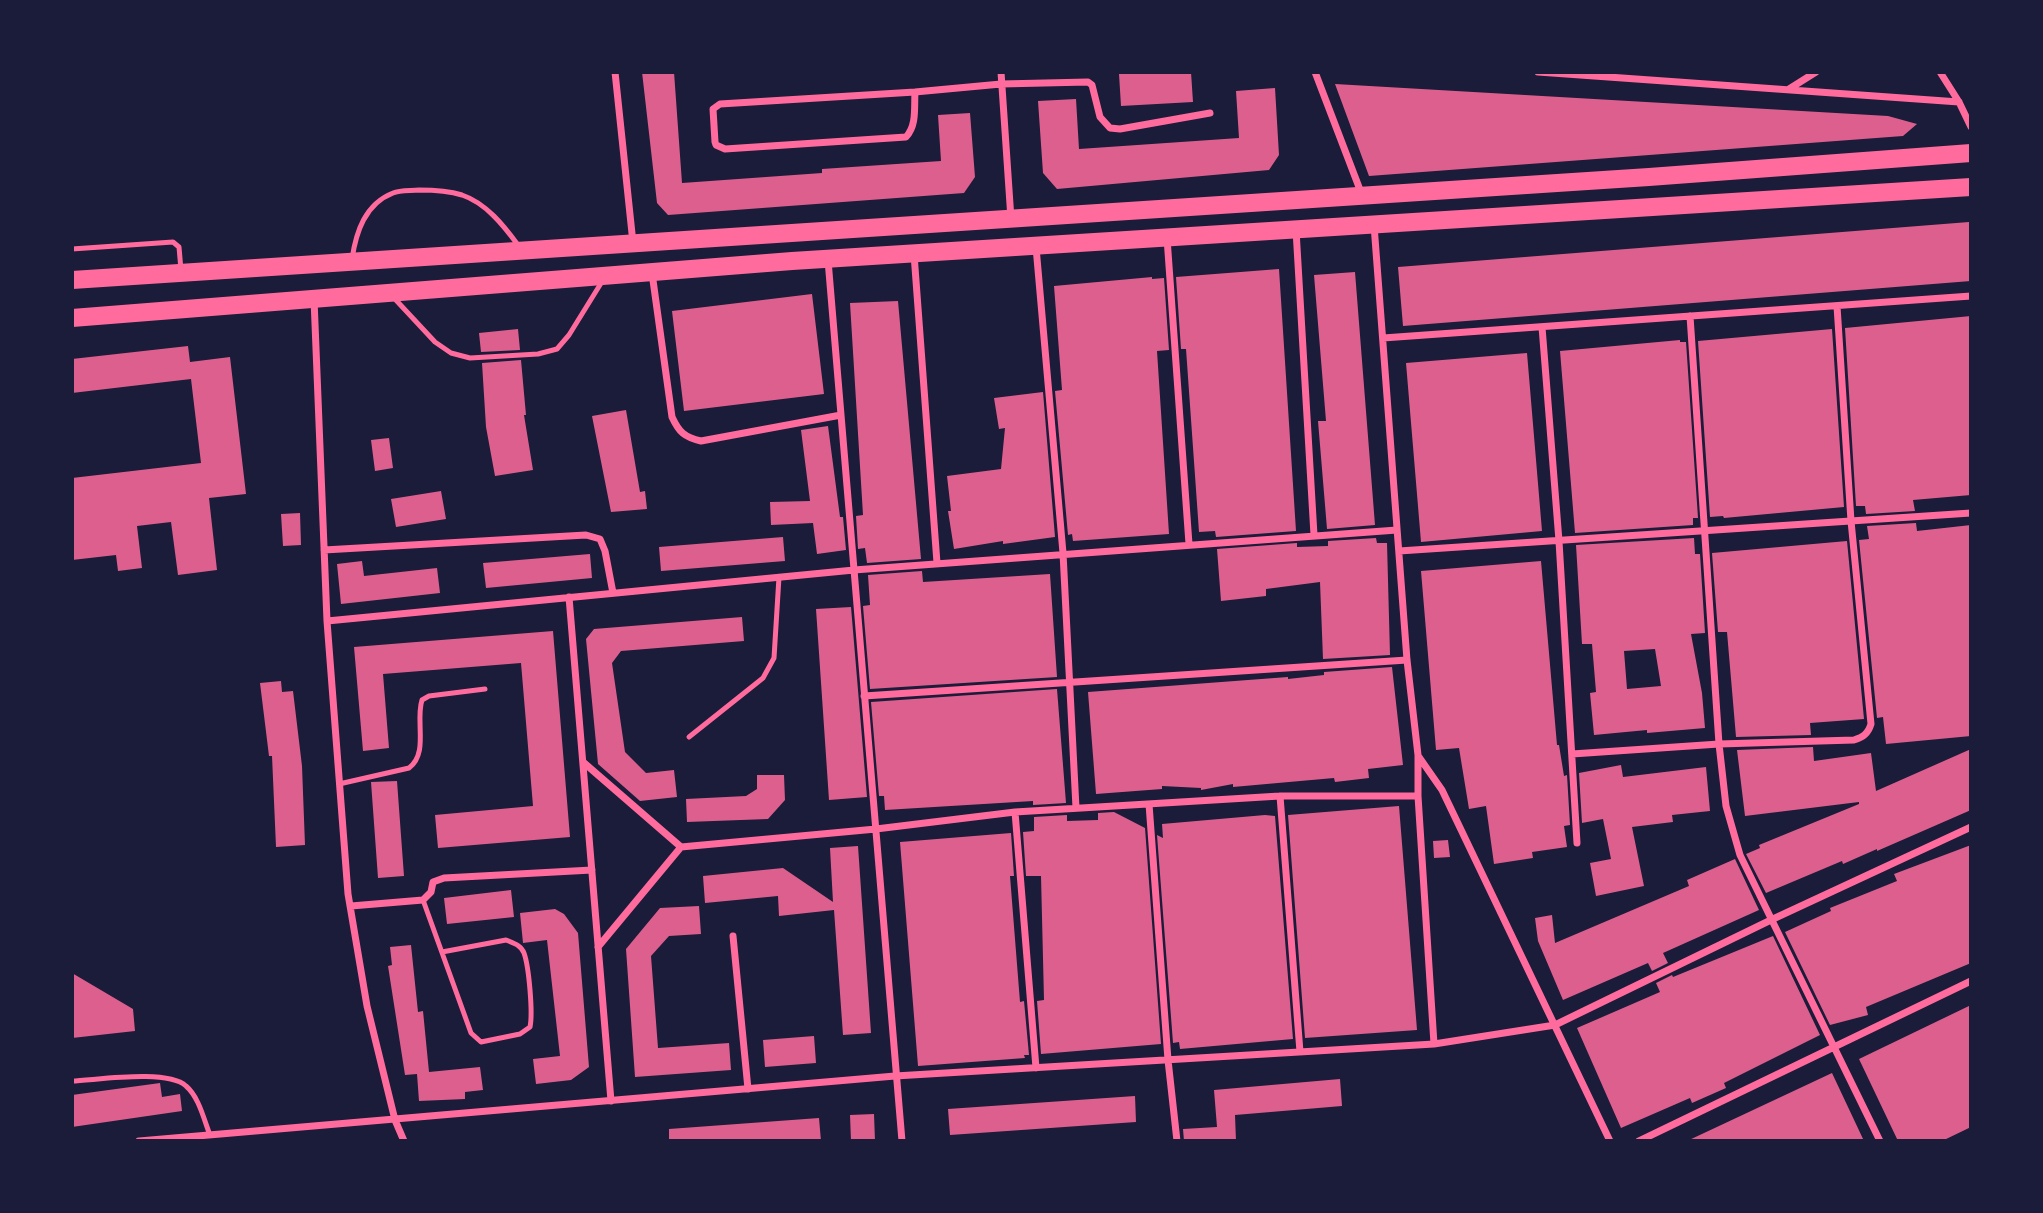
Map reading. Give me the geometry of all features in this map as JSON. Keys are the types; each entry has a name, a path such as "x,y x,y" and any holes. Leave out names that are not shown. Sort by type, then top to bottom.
{"main road":[{"path":"72,280 1363,196 1971,153"},
{"path":"72,318 828,259 1971,187"}],"street":[{"path":"615,72 633,244"},
{"path":"1001,72 1011,219"},
{"path":"1315,72 1363,196"},
{"path":"1538,72 1634,75 1959,102"},
{"path":"1788,89 1816,72"},
{"path":"1940,72 1969,115 1971,127"},
{"path":"915,92 912,131 899,139 725,149 715,142 712,114 713,109 720,104 1002,84 1088,82 1092,85 1100,117 1110,128 1120,129 1210,113"},
{"path":"1374,225 1407,660 1418,755 1418,796 1434,1044"},
{"path":"1296,230 1314,535"},
{"path":"1167,238 1189,544"},
{"path":"1036,246 1063,552 1076,808"},
{"path":"914,254 937,563"},
{"path":"828,259 902,1141"},
{"path":"652,272 671,417 677,430 685,437 701,441 841,415"},
{"path":"1383,338 1971,296"},
{"path":"314,299 327,621 351,906 367,1006 395,1120 404,1141"},
{"path":"1572,754 1719,744 1854,740 1869,731 1871,724 1851,521 1837,306"},
{"path":"1690,316 1719,744 1726,806 1733,838 1880,1141"},
{"path":"1542,327 1559,541 1577,843"},
{"path":"1399,551 1971,513"},
{"path":"327,621 1063,552 1397,530"},
{"path":"324,550 586,535 600,539 606,551 613,593"},
{"path":"569,597 611,1101"},
{"path":"864,696 1407,660"},
{"path":"1418,755 1442,790 1610,1141"},
{"path":"583,762 681,847"},
{"path":"598,947 681,847 876,829 1016,812 1280,796 1418,796"},
{"path":"1280,796 1300,1052"},
{"path":"1149,804 1168,1060 1177,1141"},
{"path":"1016,812 1036,1068"},
{"path":"139,1141 895,1076 1434,1044 1555,1025 1971,827"},
{"path":"351,906 423,900 431,892 433,883 444,878 592,870"},
{"path":"733,936 748,1089"},
{"path":"1639,1141 1971,981"},
{"path":"259,1131 262,1141"}],"lane":[{"path":"352,262 355,238 362,221 375,204 394,192 433,190 464,195 488,211 507,230 522,251"},
{"path":"72,249 173,242 178,247 181,273"},
{"path":"390,293 435,342 451,353 470,358 538,354 557,349 606,275"},
{"path":"689,737 763,678 774,658 779,577"},
{"path":"339,784 409,768 415,763 420,754 418,712 422,700 429,696 485,689"},
{"path":"423,900 471,1033 476,1040 481,1042 520,1034 530,1027 532,1016 524,951 516,944 506,940 442,952"},
{"path":"72,1081 163,1077 184,1084 192,1093 211,1135"}],"building":[{"path":"642,72 674,72 682,183 822,173 822,169 941,161 938,115 970,113 975,177 964,193 668,215 657,203"},
{"path":"1191,72 1193,102 1121,106 1119,74"},
{"path":"1335,84 1888,116 1917,124 1903,136 1369,176"},
{"path":"1275,88 1279,155 1269,170 1057,189 1043,173 1038,101 1076,99 1079,149 1239,138 1236,91"},
{"path":"1969,222 1971,281 1403,326 1398,267"},
{"path":"1279,269 1296,531 1216,537 1215,531 1199,532 1186,349 1181,349 1176,277"},
{"path":"1355,272 1375,525 1327,529 1318,421 1326,421 1314,275"},
{"path":"1164,278 1169,350 1157,351 1169,534 1073,541 1072,534 1068,535 1055,391 1062,390 1054,286"},
{"path":"812,294 824,394 684,411 672,311"},
{"path":"898,301 921,559 867,563 865,548 858,549 856,516 863,515 850,303"},
{"path":"1971,316 1971,495 1913,500 1915,511 1866,514 1865,506 1856,506 1845,328"},
{"path":"518,329 520,350 481,352 479,333"},
{"path":"1832,329 1844,507 1710,517 1698,341"},
{"path":"1680,340 1686,342 1698,518 1693,518 1693,525 1575,533 1560,351"},
{"path":"188,346 190,362 230,357 246,494 209,498 217,570 178,575 171,522 137,526 142,568 118,571 116,555 72,560 72,478 201,463 191,379 72,393 72,359"},
{"path":"1527,353 1542,531 1421,542 1406,363"},
{"path":"521,360 524,415 533,470 495,476 486,427 482,363"},
{"path":"1043,392 1055,537 1003,544 1003,541 954,549 948,511 951,511 947,476 1001,469 1005,428 999,429 994,398"},
{"path":"626,410 640,492 645,491 647,509 611,512 592,416"},
{"path":"828,426 846,550 817,554 813,523 771,525 770,502 810,501 801,430"},
{"path":"389,438 393,468 375,471 371,440"},
{"path":"441,491 446,519 396,527 391,499"},
{"path":"300,513 301,545 283,546 281,514"},
{"path":"1916,523 1917,531 1971,525 1971,736 1886,744 1883,717 1877,718 1859,540 1869,539 1867,526"},
{"path":"783,537 785,561 661,571 659,547"},
{"path":"1376,538 1377,543 1387,543 1390,655 1323,659 1320,582 1266,589 1266,596 1221,601 1217,549 1297,543 1297,547 1328,546 1328,541"},
{"path":"1694,538 1695,554 1700,554 1705,633 1691,634 1702,693 1705,728 1594,735 1590,693 1596,692 1592,644 1582,644 1576,545","holes":["1655,649 1661,686 1627,689 1624,651"]},
{"path":"1847,541 1864,719 1810,723 1811,735 1736,737 1727,632 1718,632 1712,553"},
{"path":"590,554 592,578 486,588 483,563"},
{"path":"362,561 364,576 437,568 440,593 341,604 337,564"},
{"path":"1541,561 1557,745 1564,776 1567,775 1570,825 1564,826 1567,847 1532,852 1533,858 1494,864 1486,806 1469,809 1459,748 1436,750 1421,571"},
{"path":"922,571 923,582 1050,574 1057,677 870,689 863,606 870,605 868,575"},
{"path":"851,607 867,797 829,800 816,609"},
{"path":"742,617 744,641 621,651 612,663 625,752 646,773 674,770 677,797 640,801 598,764 586,639 594,629"},
{"path":"553,631 570,837 438,848 435,815 533,806 521,663 383,674 389,748 363,751 354,647"},
{"path":"1392,667 1403,765 1368,769 1369,778 1335,782 1334,778 1233,787 1233,784 1201,790 1162,786 1162,789 1096,794 1088,692 1288,679 1324,675 1324,672"},
{"path":"281,681 282,692 293,691 302,766 305,845 276,847 272,756 269,756 260,683"},
{"path":"1057,689 1066,803 1033,805 1033,801 885,810 884,796 879,796 871,702"},
{"path":"1813,747 1814,761 1871,753 1876,791 1971,749 1971,810 1877,851 1843,864 1842,861 1766,893 1746,854 1760,848 1759,845 1859,802 1745,816 1737,750"},
{"path":"1621,765 1623,777 1706,767 1710,811 1672,815 1673,822 1632,827 1644,886 1596,896 1590,863 1611,859 1603,819 1582,823 1579,773"},
{"path":"757,775 784,775 785,800 768,819 687,822 686,799 746,796 757,789"},
{"path":"397,781 404,876 378,878 371,782"},
{"path":"1399,806 1417,1030 1305,1038 1288,815"},
{"path":"1114,812 1145,828 1161,1044 1041,1054 1037,1001 1044,1000 1041,876 1026,876 1023,832 1034,831 1034,817 1067,815 1067,821 1098,820 1098,813"},
{"path":"1275,816 1293,1039 1180,1049 1179,1042 1173,1043 1157,835 1163,838 1162,824"},
{"path":"1011,833 1014,876 1010,876 1020,1002 1024,1001 1029,1055 1024,1055 1025,1058 918,1066 900,842"},
{"path":"1448,840 1450,857 1434,858 1433,841"},
{"path":"1971,845 1971,963 1866,1007 1868,1015 1830,1025 1785,932 1831,911 1830,908 1897,881 1894,874"},
{"path":"858,846 871,1033 843,1035 834,910 779,916 778,896 705,903 703,876 783,868 833,902 830,848"},
{"path":"1735,859 1759,910 1663,953 1668,963 1652,971 1648,963 1563,1000 1538,941 1535,918 1552,915 1555,943 1689,886 1687,880"},
{"path":"511,890 514,917 447,924 444,898"},
{"path":"699,906 701,934 669,936 651,956 658,1048 729,1043 731,1070 635,1077 626,949 660,908"},
{"path":"555,909 564,914 578,933 589,1067 571,1080 536,1084 533,1059 560,1056 547,940 523,943 520,913"},
{"path":"1773,936 1820,1035 1724,1083 1726,1088 1692,1103 1690,1098 1621,1128 1577,1028 1660,992 1656,983 1672,975 1673,977"},
{"path":"411,945 418,1012 423,1011 429,1072 480,1067 483,1090 465,1092 465,1099 419,1101 417,1074 405,1075 388,966 392,965 390,947"},
{"path":"72,973 133,1009 135,1031 72,1038"},
{"path":"1971,1005 1971,1127 1942,1141 1898,1141 1859,1059"},
{"path":"814,1036 816,1063 765,1067 763,1040"},
{"path":"1832,1073 1864,1141 1687,1141"},
{"path":"1340,1079 1342,1106 1235,1115 1236,1141 1184,1141 1183,1129 1217,1127 1214,1090"},
{"path":"160,1083 162,1097 180,1094 182,1111 72,1127 72,1095"},
{"path":"1135,1096 1136,1122 950,1135 948,1109"},
{"path":"874,1114 875,1141 851,1141 850,1115"},
{"path":"819,1118 821,1141 669,1141 669,1129"}]}
